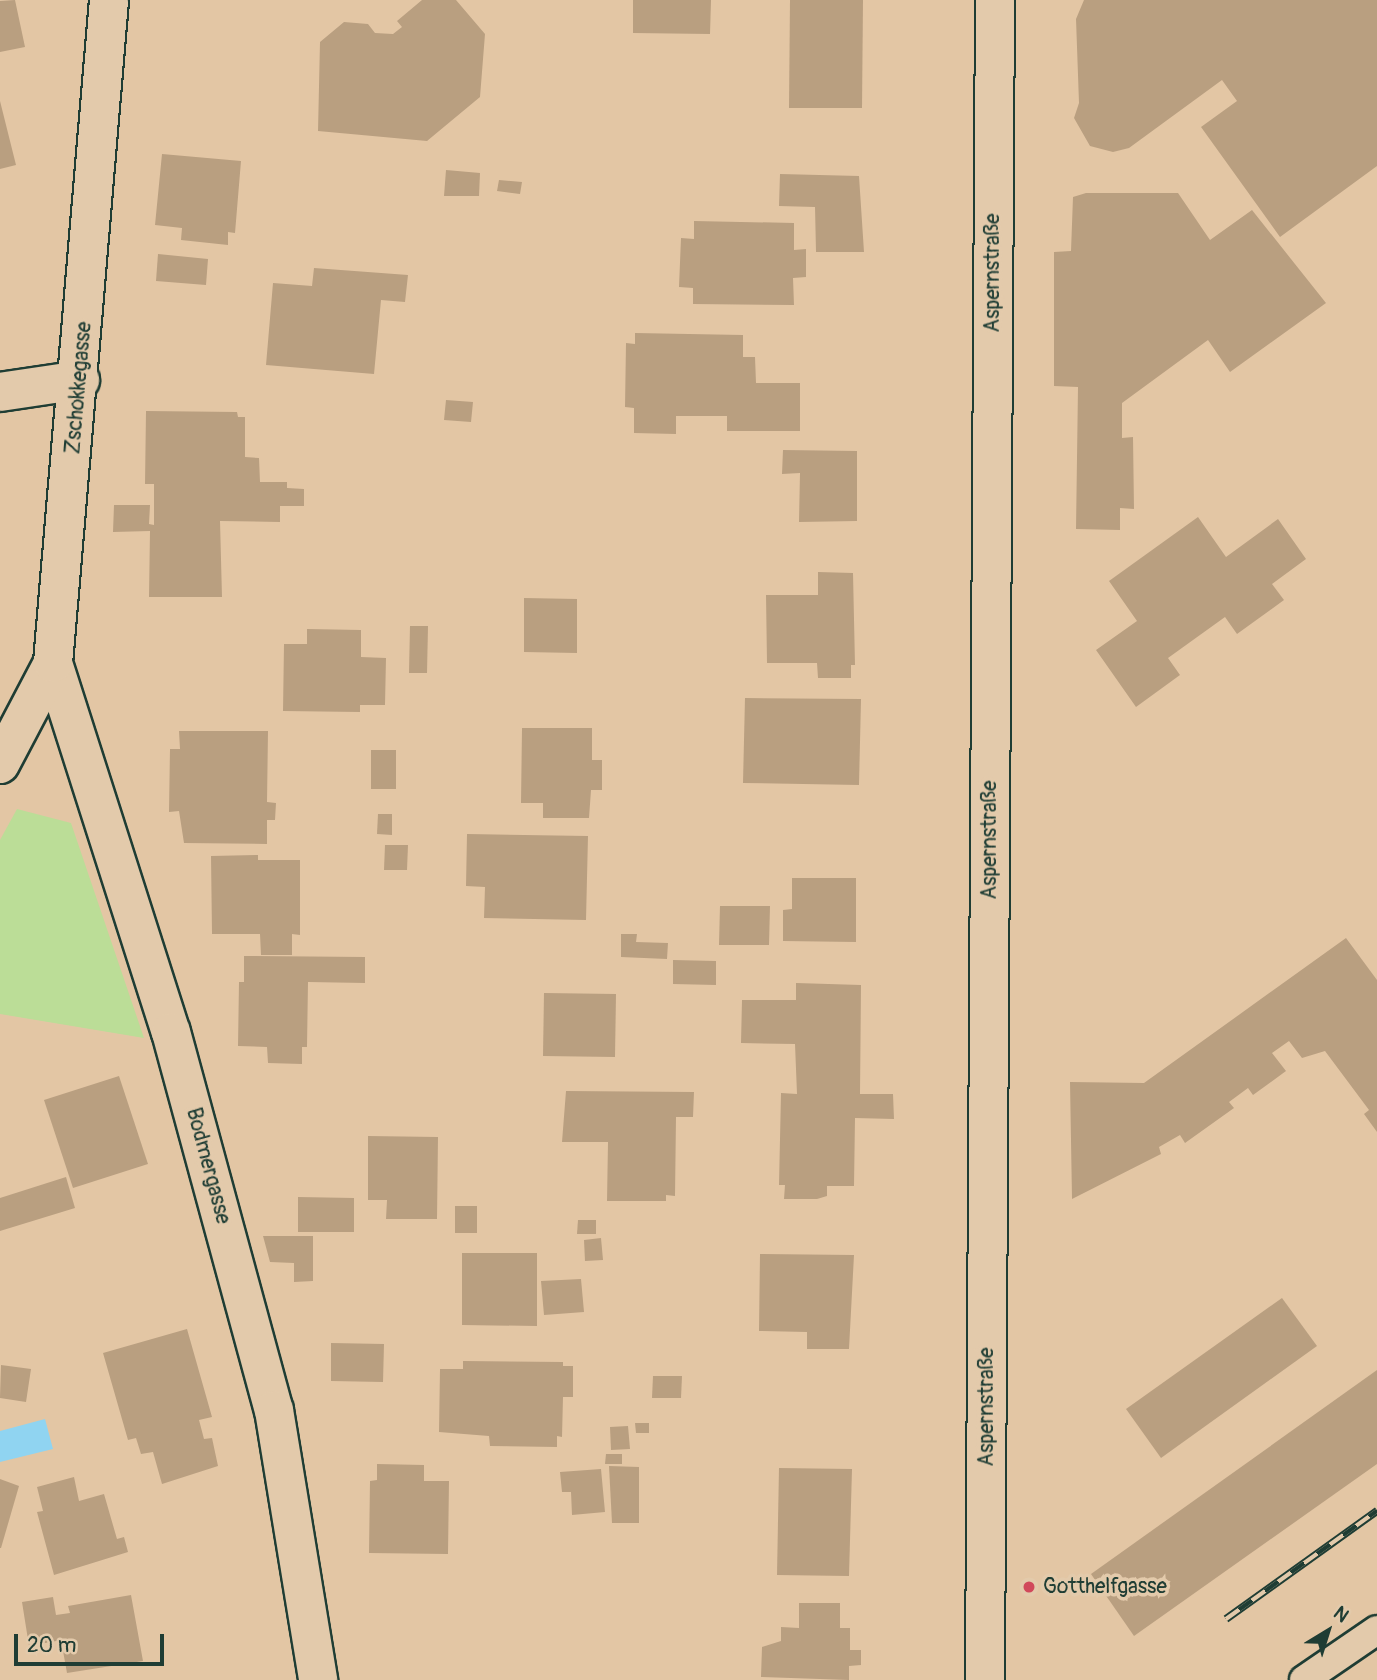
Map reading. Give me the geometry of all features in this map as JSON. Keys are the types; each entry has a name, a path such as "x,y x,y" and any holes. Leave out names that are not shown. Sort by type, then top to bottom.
{"street":[{"name":"Zschokkegasse","path":"0,764 53,663 80,380 109,0"},
{"name":"Aspernstraße","path":"985,1680 995,0"},
{"path":"0,392 80,380"},
{"name":"Bodmergasse","path":"53,663 171,1032 274,1410 318,1680"}],"lane":[{"path":"1304,1680 1377,1630"}],"green space":[{"path":"17,809 71,823 144,1038 0,1014 0,840"}],"water":[{"path":"45,1419 53,1449 0,1462 0,1431"}],"building":[{"path":"15,0 25,47 0,52 0,1"},
{"path":"422,0 456,0 485,34 480,97 427,141 318,131 320,42 344,22 368,24 375,33 393,34 402,27 397,21"},
{"path":"633,0 711,0 710,34 633,33"},
{"path":"790,0 863,0 862,108 789,108"},
{"path":"1084,0 1377,0 1377,166 1280,237 1201,127 1237,101 1222,80 1129,148 1113,152 1090,146 1074,118 1079,103 1076,19"},
{"path":"0,101 16,165 0,169"},
{"path":"162,154 241,161 235,233 228,232 228,245 181,240 182,228 155,225"},
{"path":"446,170 480,173 479,196 444,196"},
{"path":"780,174 859,176 864,252 816,252 815,207 779,206"},
{"path":"499,180 522,182 520,194 497,191"},
{"path":"1086,193 1178,193 1210,240 1252,210 1326,303 1230,372 1208,340 1122,403 1122,438 1133,437 1134,509 1120,508 1120,530 1076,529 1078,387 1054,386 1054,252 1071,251 1073,197"},
{"path":"694,221 794,223 794,250 806,249 806,277 793,278 794,305 693,304 693,288 679,287 681,238 694,239"},
{"path":"158,254 208,259 206,285 156,281"},
{"path":"314,268 408,275 405,302 381,300 374,374 266,365 273,283 312,286"},
{"path":"635,333 743,335 743,357 755,357 756,383 800,383 800,431 727,431 727,416 676,416 676,434 634,433 634,408 625,407 626,343 635,344"},
{"path":"446,400 473,402 471,422 444,420"},
{"path":"146,411 237,412 238,417 245,417 245,457 259,458 260,482 287,482 287,488 304,489 304,506 280,506 280,522 220,521 222,597 149,597 150,531 113,532 114,505 150,505 149,524 154,525 154,484 145,484"},
{"path":"783,450 857,451 857,521 799,522 800,473 782,474"},
{"path":"1198,517 1226,557 1278,519 1306,559 1272,584 1284,600 1237,634 1225,617 1168,658 1180,675 1136,707 1096,650 1137,621 1109,581"},
{"path":"818,572 853,573 855,665 851,665 851,678 818,678 817,663 767,663 766,595 818,595"},
{"path":"524,598 577,599 577,653 524,652"},
{"path":"410,626 428,626 427,673 409,673"},
{"path":"307,629 361,630 361,657 386,658 385,705 360,705 360,712 283,711 284,644 307,644"},
{"path":"745,698 861,699 859,785 743,783"},
{"path":"522,728 592,728 592,760 602,760 602,790 591,790 589,818 543,818 543,803 521,803"},
{"path":"179,731 268,731 267,802 276,803 275,820 267,820 267,844 184,843 179,811 169,812 170,749 180,749"},
{"path":"371,750 396,750 396,789 371,789"},
{"path":"378,814 392,814 392,835 377,834"},
{"path":"467,834 588,836 586,920 484,918 485,887 466,886"},
{"path":"385,845 408,845 407,870 384,870"},
{"path":"258,855 258,860 300,860 300,935 292,934 292,955 261,955 260,934 212,934 211,856"},
{"path":"792,878 856,878 856,942 783,941 783,910 792,909"},
{"path":"720,906 770,906 769,945 719,945"},
{"path":"621,934 637,934 636,942 668,943 667,959 621,957"},
{"path":"1346,938 1377,980 1377,1132 1364,1114 1369,1110 1325,1051 1302,1058 1289,1041 1272,1053 1286,1071 1253,1095 1248,1088 1229,1102 1234,1108 1185,1143 1180,1135 1159,1147 1161,1154 1072,1199 1070,1082 1144,1083"},
{"path":"244,956 365,957 365,983 308,982 307,1047 302,1047 302,1064 268,1063 267,1047 238,1046 239,982 244,982"},
{"path":"673,960 716,961 716,985 673,984"},
{"path":"796,983 861,985 860,1094 893,1094 894,1119 855,1118 854,1186 827,1186 827,1196 817,1199 784,1199 785,1185 779,1185 781,1093 797,1094 795,1044 741,1043 742,1000 796,1000"},
{"path":"544,993 616,994 615,1057 543,1056"},
{"path":"119,1076 148,1164 73,1188 44,1100"},
{"path":"566,1091 694,1092 693,1117 676,1117 675,1196 666,1195 666,1201 607,1201 608,1142 562,1142"},
{"path":"368,1136 438,1137 437,1219 386,1219 387,1200 368,1200"},
{"path":"66,1177 75,1208 0,1231 0,1198"},
{"path":"298,1197 354,1198 354,1232 298,1232"},
{"path":"455,1206 477,1206 477,1233 455,1233"},
{"path":"578,1220 596,1220 596,1234 577,1234"},
{"path":"263,1236 313,1236 313,1281 294,1282 294,1263 270,1262"},
{"path":"601,1238 603,1260 585,1261 584,1240"},
{"path":"462,1253 537,1253 537,1326 462,1325"},
{"path":"760,1254 854,1255 849,1349 807,1349 807,1332 759,1331"},
{"path":"581,1279 584,1312 544,1315 541,1281"},
{"path":"1282,1298 1317,1346 1161,1458 1126,1409"},
{"path":"187,1329 212,1417 199,1420 204,1439 212,1438 218,1466 162,1484 153,1452 141,1454 136,1438 128,1440 103,1353"},
{"path":"331,1343 384,1344 383,1382 331,1381"},
{"path":"463,1361 563,1362 563,1366 573,1366 573,1397 563,1397 562,1437 557,1436 557,1447 490,1446 489,1436 439,1432 440,1369 463,1369"},
{"path":"1,1365 31,1369 26,1402 0,1398"},
{"path":"1377,1370 1377,1464 1134,1636 1091,1574"},
{"path":"653,1376 682,1376 681,1398 652,1398"},
{"path":"635,1423 649,1423 649,1433 636,1433"},
{"path":"628,1426 630,1449 611,1450 610,1427"},
{"path":"606,1454 622,1454 622,1464 605,1464"},
{"path":"377,1464 424,1465 424,1481 449,1481 448,1554 369,1553 370,1481 377,1480"},
{"path":"609,1466 639,1467 639,1523 612,1523"},
{"path":"779,1468 852,1469 849,1576 777,1575"},
{"path":"601,1469 605,1512 572,1515 571,1492 562,1492 560,1472"},
{"path":"74,1477 79,1501 104,1494 117,1539 124,1537 128,1552 54,1575 37,1512 43,1511 37,1487"},
{"path":"0,1479 19,1486 1,1548 0,1548"},
{"path":"131,1595 143,1661 67,1673 63,1651 68,1650 67,1639 29,1646 22,1602 53,1597 56,1615 70,1613 68,1606"},
{"path":"799,1603 840,1603 840,1628 850,1628 850,1650 861,1650 861,1665 849,1666 849,1680 761,1677 762,1647 781,1641 781,1627 799,1628"}],"railway":[{"path":"1226,1619 1377,1511"}],"place":[{"name":"Gotthelfgasse","path":"1029,1587"}]}
